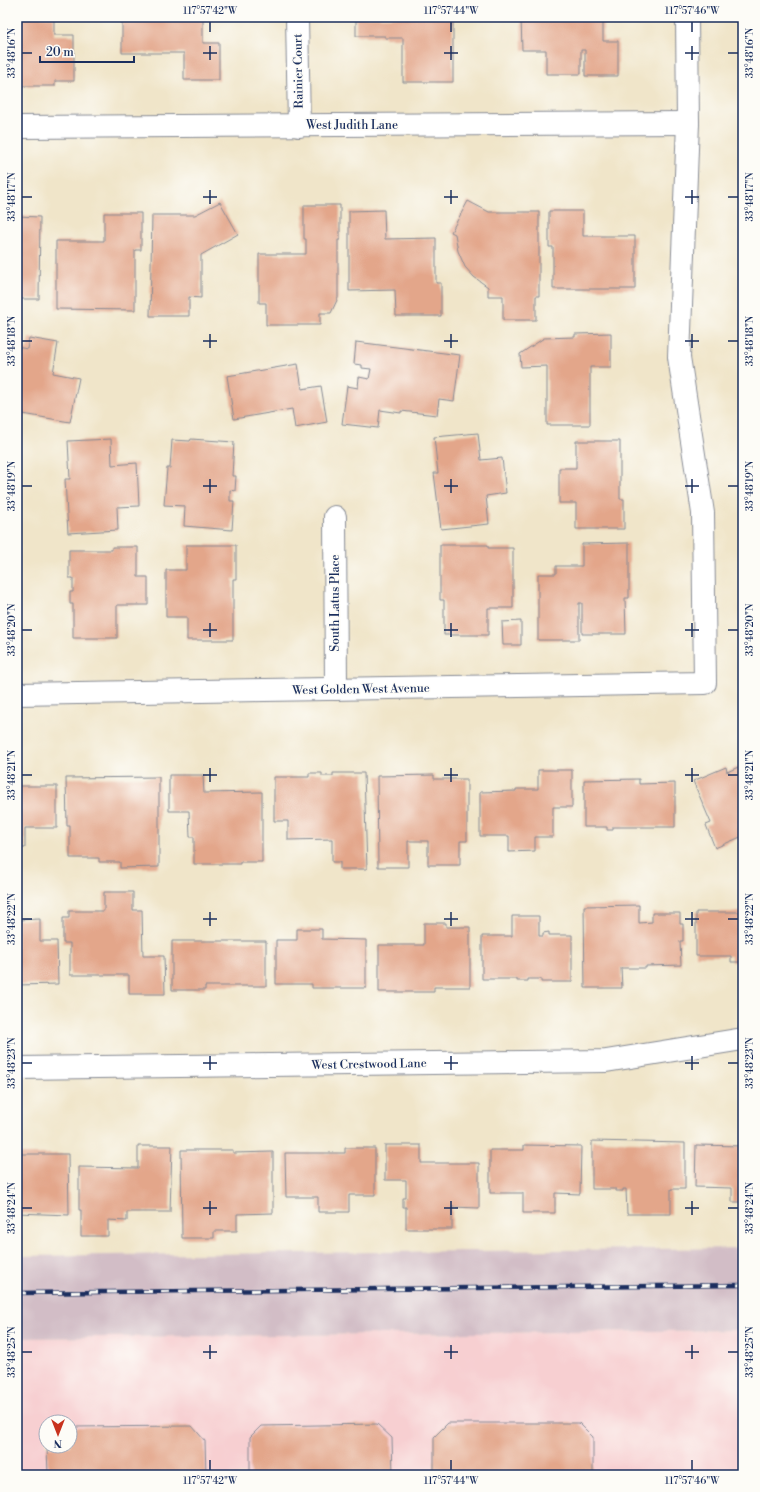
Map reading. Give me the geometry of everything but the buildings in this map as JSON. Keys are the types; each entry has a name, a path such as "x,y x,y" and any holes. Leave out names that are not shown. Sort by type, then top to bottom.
{"street":[{"name":"Rainier Court","path":"297,17 299,126"},
{"path":"687,17 688,123"},
{"name":"West Judith Lane","path":"17,127 688,123"},
{"name":"West Golden West Avenue","path":"17,694 705,683 703,513 679,358 688,123"},
{"name":"South Latus Place","path":"335,517 336,689"},
{"name":"West Crestwood Lane","path":"17,1068 606,1061 743,1039"}],"shaded area":[{"path":"743,1248 743,1330 17,1338 17,1256"},
{"path":"743,1330 743,1475 17,1475 17,1338"}],"railway":[{"path":"17,1293 743,1285"}]}
